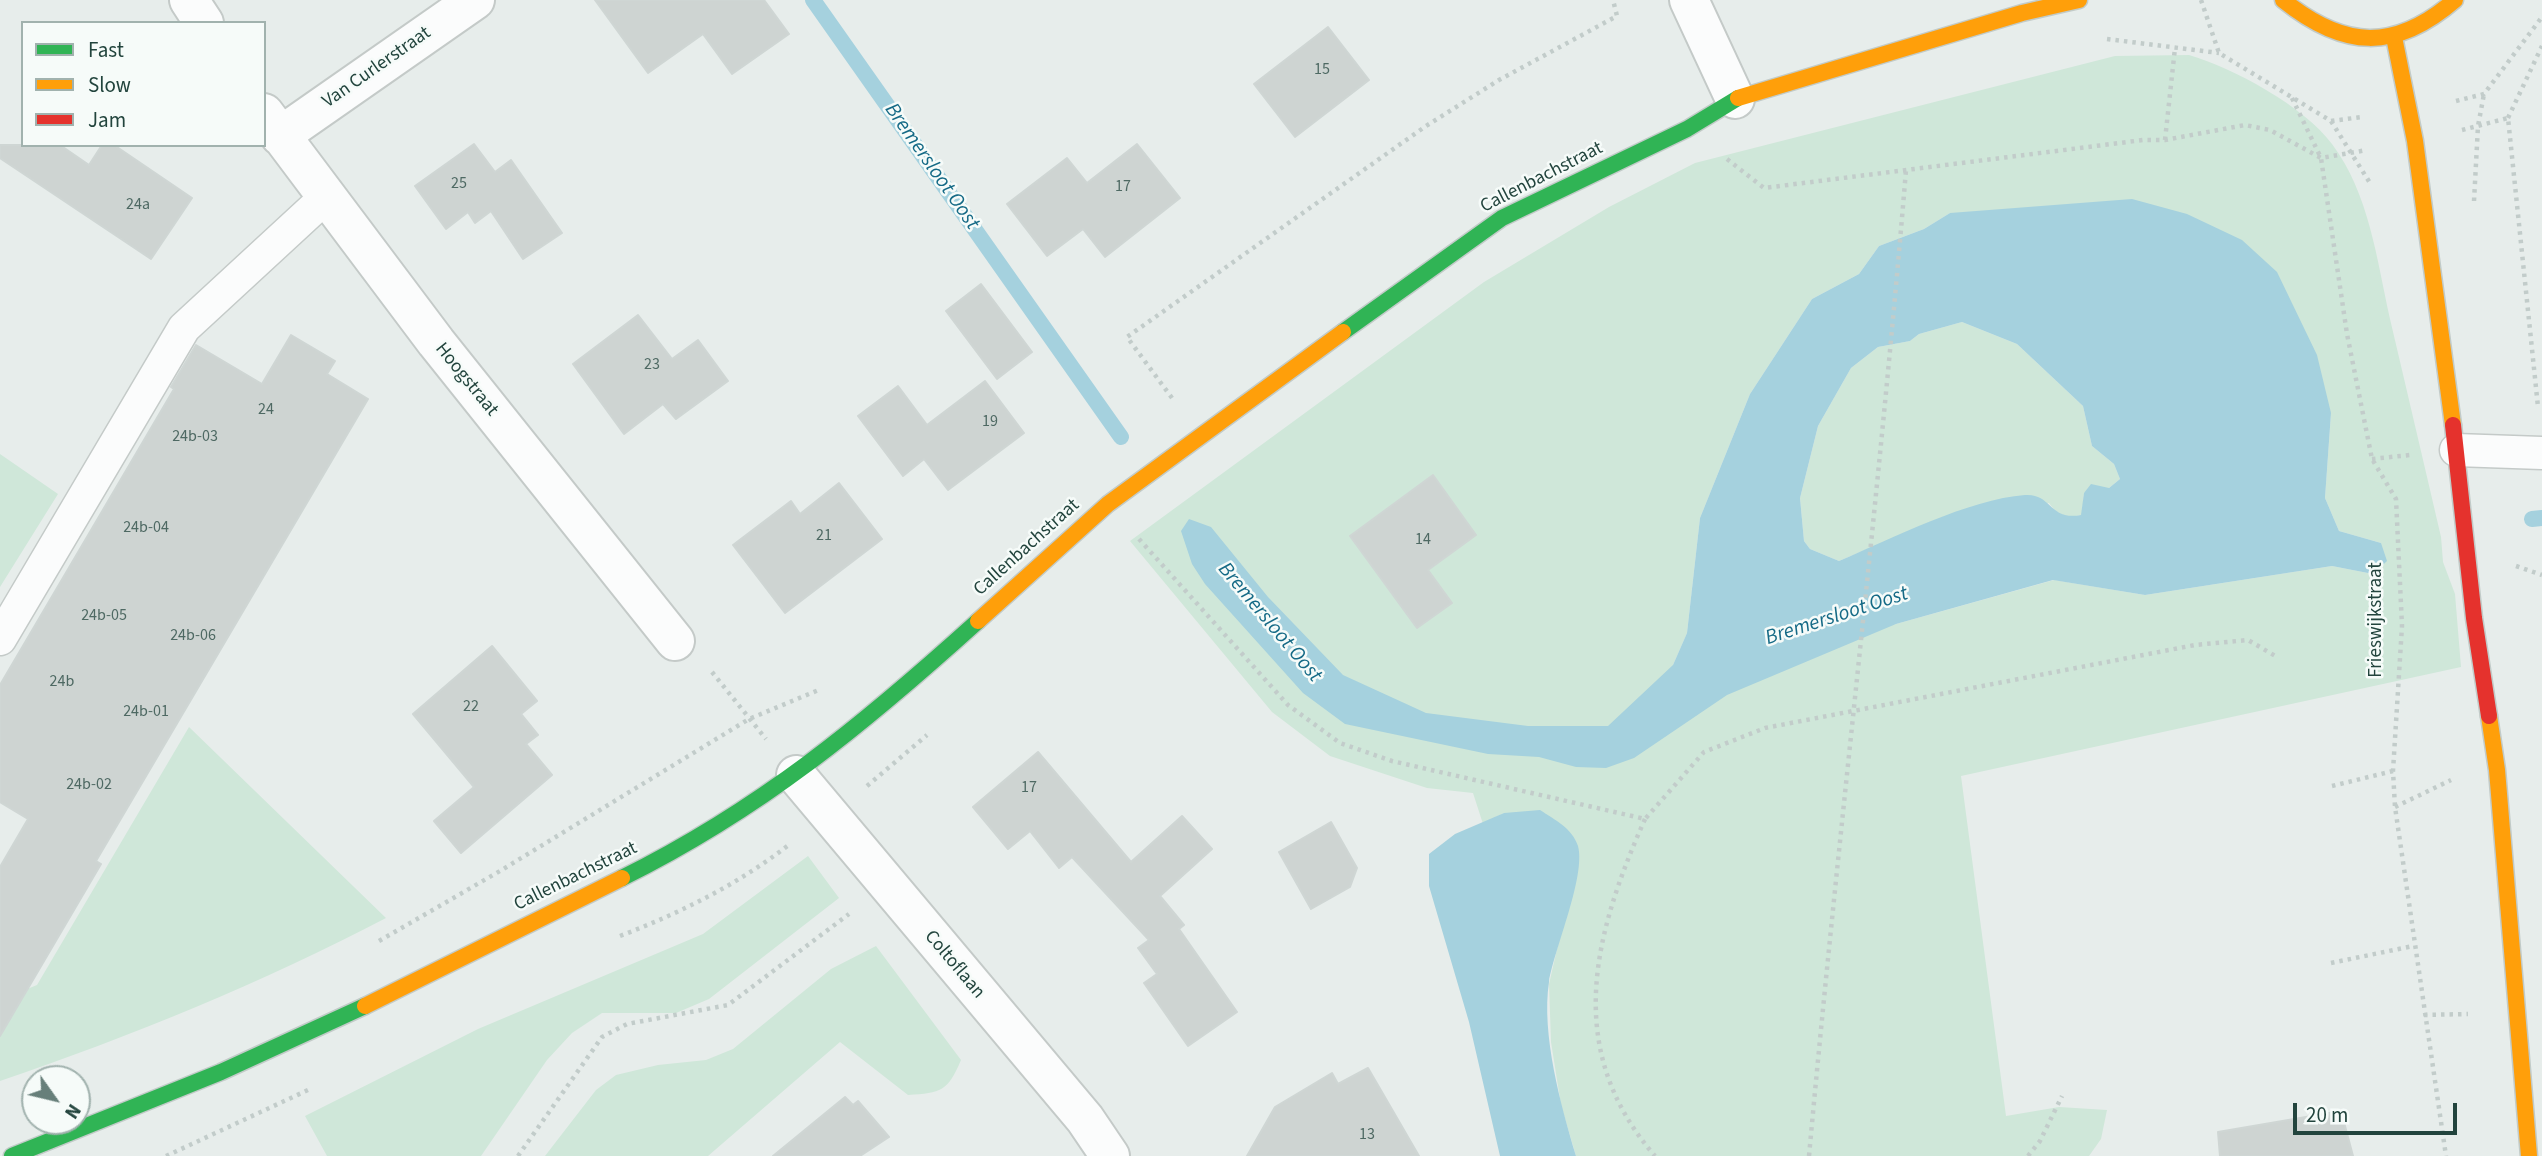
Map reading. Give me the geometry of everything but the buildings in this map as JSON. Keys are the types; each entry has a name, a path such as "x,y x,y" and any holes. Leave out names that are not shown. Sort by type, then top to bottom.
{"street":[{"path":"189,0 203,21"},
{"name":"Van Curlerstraat","path":"272,124 475,0"},
{"path":"1689,0 1735,99"},
{"name":"Callenbachstraat","path":"12,1156 221,1072 330,1023 674,852 744,811 796,775 902,691 1108,504 1199,435 1502,218 1687,129 1735,99 2010,17 2079,0"},
{"path":"2283,0 2322,29 2345,37 2394,37 2419,28 2441,15 2455,0"},
{"path":"2394,37 2415,141 2456,450 2474,618 2497,770 2529,1156"},
{"name":"Hoogstraat","path":"272,124 436,342 675,641"},
{"name":"Coltoflaan","path":"796,775 884,884 1085,1119 1110,1156"}],"lane":[{"path":"0,639 184,328 326,197"},
{"path":"2456,450 2542,453"}],"path":[{"path":"1199,435 1127,337 1426,126 1499,80 1617,16 1614,0"},
{"path":"2201,0 2219,53 2331,121"},
{"path":"2484,94 2542,17"},
{"path":"2539,413 2508,118 2542,46"},
{"path":"2165,140 2175,48"},
{"name":"Frieswijkstraat","path":"2291,98 2321,158 2347,334 2372,459 2396,499 2402,626 2393,771 2413,946 2446,1156"},
{"path":"1687,129 1764,188 2143,140 2165,140 2245,125 2270,130 2321,158 2415,141 2508,118"},
{"path":"1809,1156 1852,713 1861,657 1880,435 1891,358 1906,170"},
{"path":"1108,504 1288,705 1340,743 1392,761 1645,819"},
{"path":"1655,1156 1631,1128 1600,1060 1594,984 1618,880 1645,819 1704,752 1765,728 2195,645 2248,640 2277,657"},
{"path":"675,641 694,649 796,775"},
{"path":"2332,786 2393,771"},
{"path":"518,1156 602,1037 627,1024 728,1005 884,884"},
{"path":"2332,963 2413,946"},
{"path":"2028,1156 2040,1141 2062,1096"}],"green space":[{"path":"2189,55 2226,69 2267,90 2304,116 2320,130 2345,163 2363,205 2376,251 2441,537 2443,562 2455,594 2461,667 1961,776 2006,1116 2059,1107 2107,1110 2101,1139 2089,1156 1576,1156 1561,1105 1551,1042 1549,984 1560,936 1504,813 1483,824 1473,793 1427,788 1330,756 1272,712 1130,541 1484,282 1609,207 1695,163 2115,56","holes":["1950,213 2331,413 2325,498 2339,531 2381,543 2373,574 2332,566 2145,595 2054,580 1896,624 1673,665 1687,633 1700,518 1750,394 1812,299 1859,274 1879,246 1924,229"]},
{"path":"1962,322 2017,344 2083,406 2092,446 2114,464 2120,479 2109,488 2084,493 2082,515 2063,515 2049,503 1905,533 1839,561 1810,549 1804,541 1800,498 1818,426 1851,368 1878,347 1910,341 1919,334"},
{"path":"0,454 58,494 0,587"},
{"path":"189,727 386,918 292,965 196,1007 45,1065 21,1065 21,1074 0,1081 0,1000 37,985"},
{"path":"808,856 839,898 709,999 676,1013 602,1013 572,1033 547,1060 481,1156 327,1156 305,1116 478,1029 703,934"},
{"path":"876,946 961,1060 952,1078 942,1088 908,1095 840,1042 708,1156 545,1156 596,1090 616,1075 658,1065 706,1060 733,1049 831,969"}],"water":[{"path":"2132,199 2187,214 2242,240 2277,272 2317,355 2331,413 2325,498 2339,531 2381,543 2387,561 2373,574 2332,566 2145,595 2053,580 1896,624 1727,695 1634,758 1606,768 1576,767 1539,757 1488,754 1345,724 1303,693 1205,584 1192,564 1181,531 1189,519 1211,527 1268,597 1343,675 1426,713 1528,726 1608,726 1673,665 1687,633 1700,518 1750,394 1812,299 1859,274 1879,246 1924,229 1950,213","holes":["1962,322 2017,344 2083,406 2092,446 2114,464 2120,479 2109,488 2091,484 2084,493 2081,515 2063,514 2041,498 2025,495 2003,498 1955,512 1839,561 1810,549 1804,541 1800,498 1818,426 1851,368 1878,347 1910,341 1919,334"]},
{"path":"1540,810 1567,829 1578,846 1578,875 1552,967 1547,1002 1554,1070 1576,1156 1500,1156 1469,1022 1429,886 1429,854 1455,834 1504,813"}],"waterway":[{"name":"Bremersloot Oost","path":"813,0 1121,437"},
{"name":"Bremersloot Oost","path":"2532,519 2542,518"}],"traffic: fast":[{"path":"1343,332 1502,218 1687,129 1738,98"},
{"path":"622,878 673,851 766,794 894,695 978,621"},
{"path":"12,1156 221,1072 365,1006"}],"traffic: slow":[{"path":"1738,98 2022,13 2079,0"},
{"path":"2283,0 2327,28 2369,38 2390,36 2411,29 2455,0"},
{"path":"2394,37 2415,141 2453,425"},
{"path":"978,621 1108,504 1343,332"},
{"path":"2489,716 2497,770 2529,1156"},
{"path":"365,1006 622,878"}],"traffic: jam":[{"path":"2453,425 2474,618 2489,716"}]}
